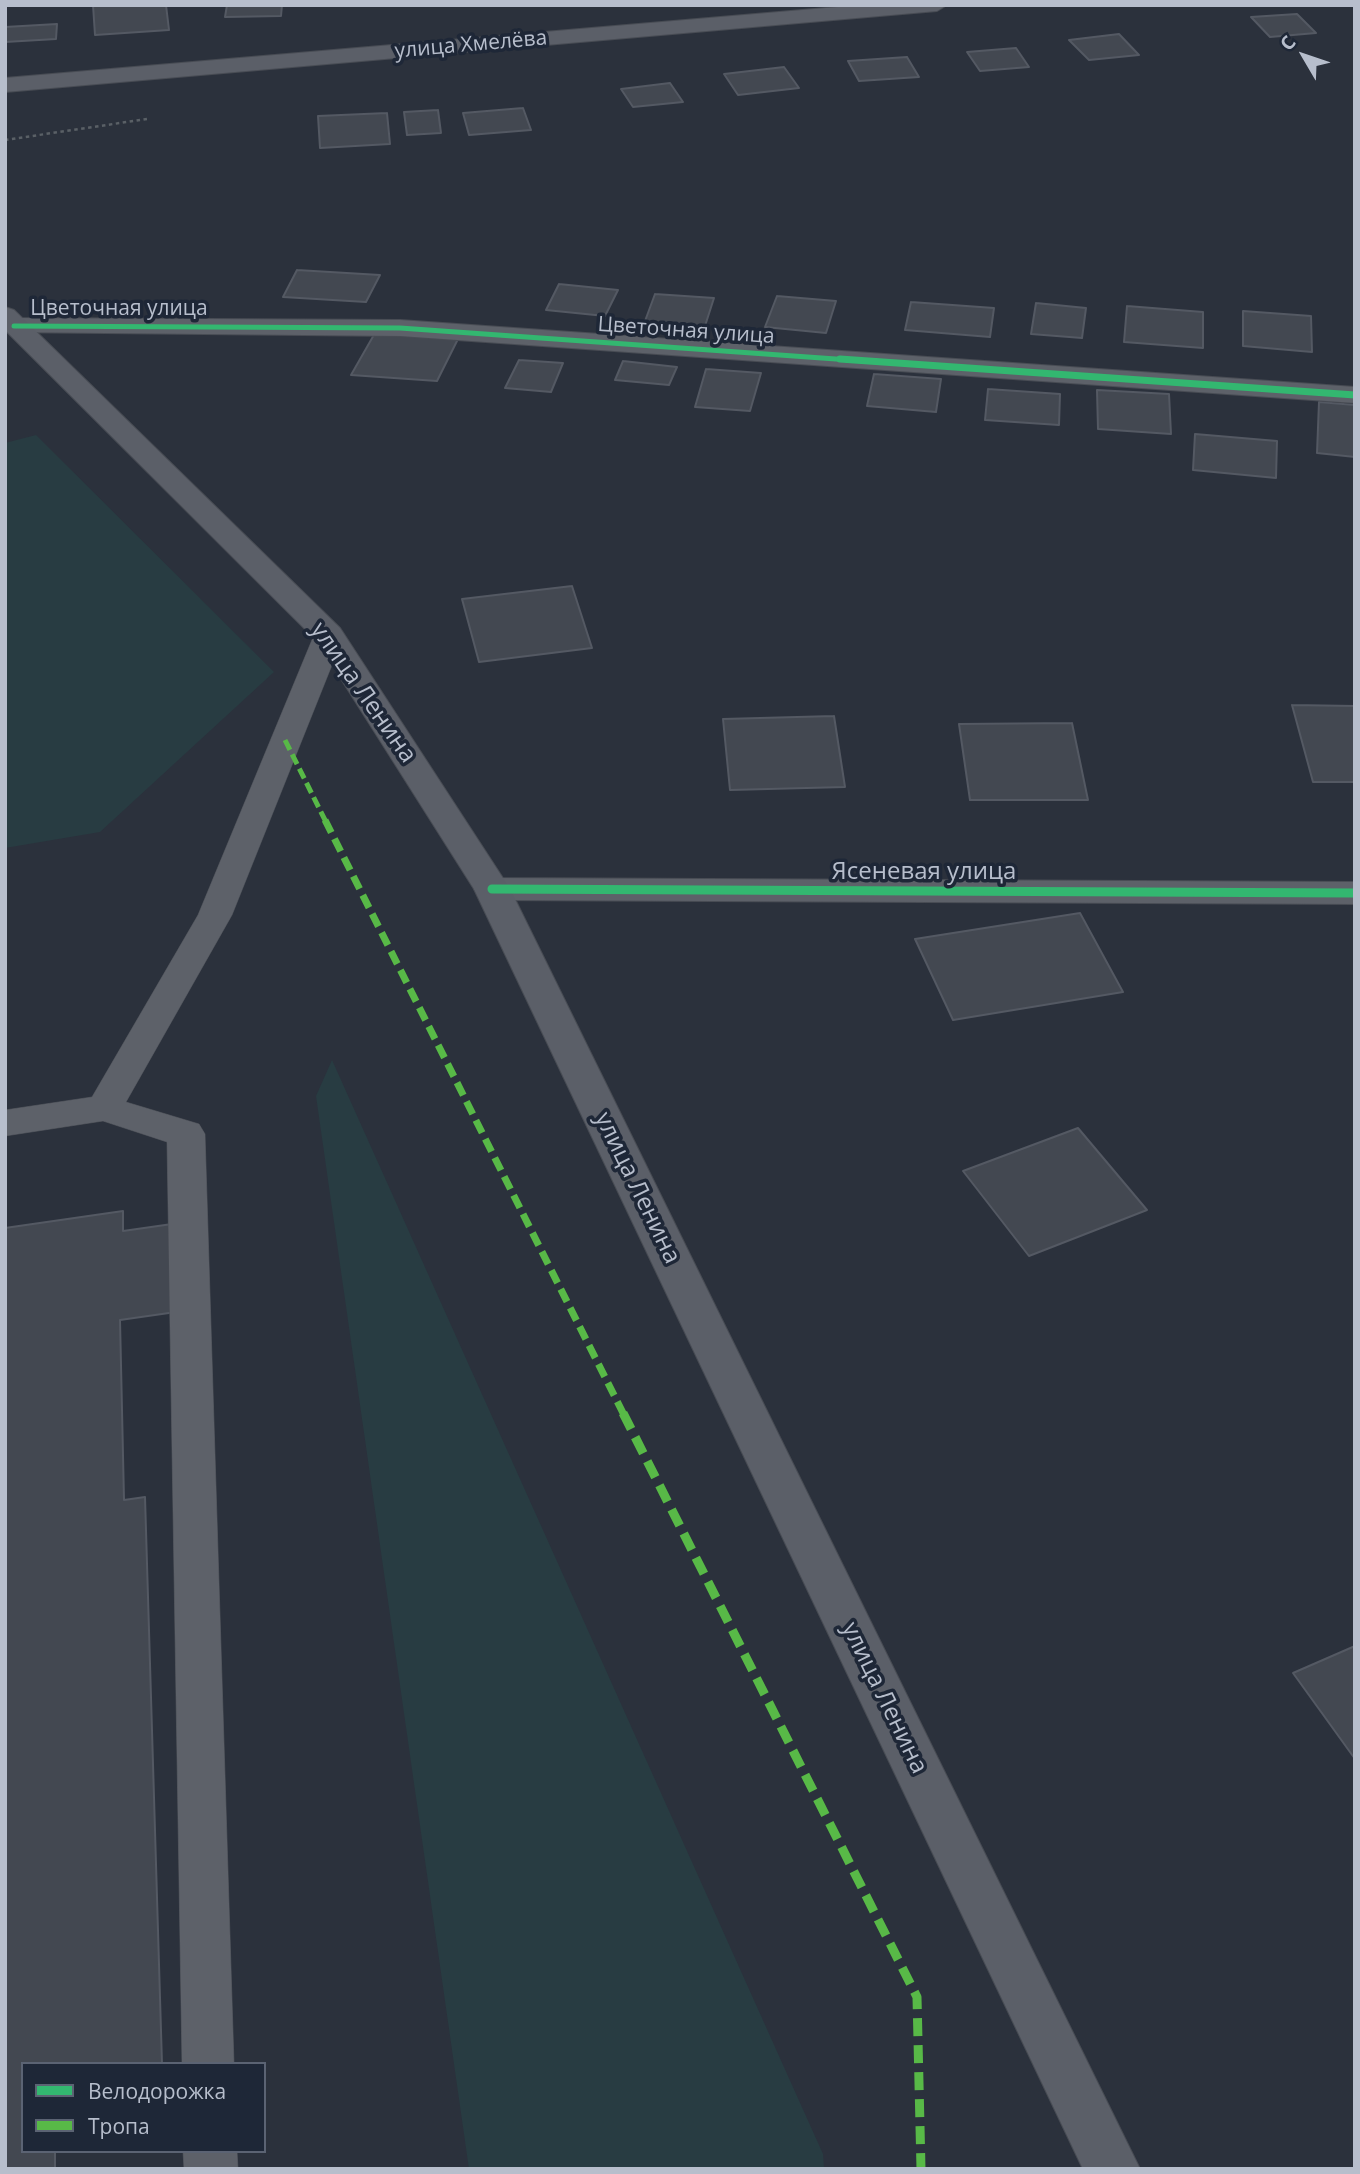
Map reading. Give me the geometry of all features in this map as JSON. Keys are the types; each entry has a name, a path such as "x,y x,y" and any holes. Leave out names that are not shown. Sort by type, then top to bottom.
{"main road":[{"name":"улица Хмелёва","path":"5,85 937,5"},
{"name":"улица Ленина","path":"10,321 329,635 492,889 1112,2169"}],"street":[{"name":"Цветочная улица","path":"10,321 401,328 1355,396"},
{"name":"Ясеневая улица","path":"492,889 1355,893"}],"lane":[{"path":"104,1108 215,915 329,635"},
{"path":"5,1122 104,1108 186,1135 208,2062"}],"path":[{"path":"5,140 148,118"}],"shaded area":[{"path":"36,435 274,672 100,832 5,848 5,443"},
{"path":"332,1060 823,2154 824,2169 469,2169 316,1096"}],"building":[{"path":"93,5 166,5 169,30 95,35"},
{"path":"227,5 282,5 281,16 225,17"},
{"path":"1297,14 1316,33 1270,37 1251,17"},
{"path":"57,24 56,39 5,42 5,27"},
{"path":"1119,34 1139,55 1089,60 1069,40"},
{"path":"1016,48 1029,67 980,71 967,52"},
{"path":"907,57 919,77 859,81 848,61"},
{"path":"784,67 799,88 738,95 724,74"},
{"path":"670,83 683,102 633,107 621,89"},
{"path":"523,108 531,130 469,135 463,113"},
{"path":"438,110 441,133 407,135 404,112"},
{"path":"387,113 390,144 320,148 318,116"},
{"path":"297,270 380,275 366,302 283,297"},
{"path":"559,284 618,290 605,316 546,310"},
{"path":"655,294 714,298 705,326 645,321"},
{"path":"777,296 836,301 826,333 765,327"},
{"path":"911,302 994,308 990,337 905,330"},
{"path":"1036,303 1086,308 1082,338 1031,334"},
{"path":"1127,306 1203,312 1203,348 1124,342"},
{"path":"1243,311 1311,316 1312,352 1243,346"},
{"path":"375,333 458,339 437,381 351,375"},
{"path":"519,360 563,363 551,392 505,388"},
{"path":"623,361 677,367 669,385 615,380"},
{"path":"706,369 761,373 750,411 695,407"},
{"path":"874,374 941,379 936,412 867,406"},
{"path":"988,389 1060,394 1059,425 985,420"},
{"path":"1097,390 1169,394 1171,434 1098,429"},
{"path":"1319,402 1355,405 1355,457 1317,453"},
{"path":"1195,434 1277,441 1276,478 1193,470"},
{"path":"572,586 592,648 479,662 462,599"},
{"path":"1292,705 1355,706 1355,782 1313,782"},
{"path":"834,716 845,787 730,790 723,719"},
{"path":"1072,723 1088,800 970,800 959,724"},
{"path":"1080,913 1123,992 953,1020 915,939"},
{"path":"1078,1128 1147,1210 1029,1256 963,1171"},
{"path":"123,1211 123,1231 172,1224 176,1312 120,1320 124,1500 145,1497 162,2062 21,2062 21,2153 55,2153 55,2169 5,2169 5,1228"},
{"path":"1355,1646 1355,1759 1293,1673"}],"marked path":[{"path":"285,740 917,1997 921,2169"}],"cycle path":[{"path":"14,326 400,328 1355,395"},
{"path":"492,889 1355,893"}]}
